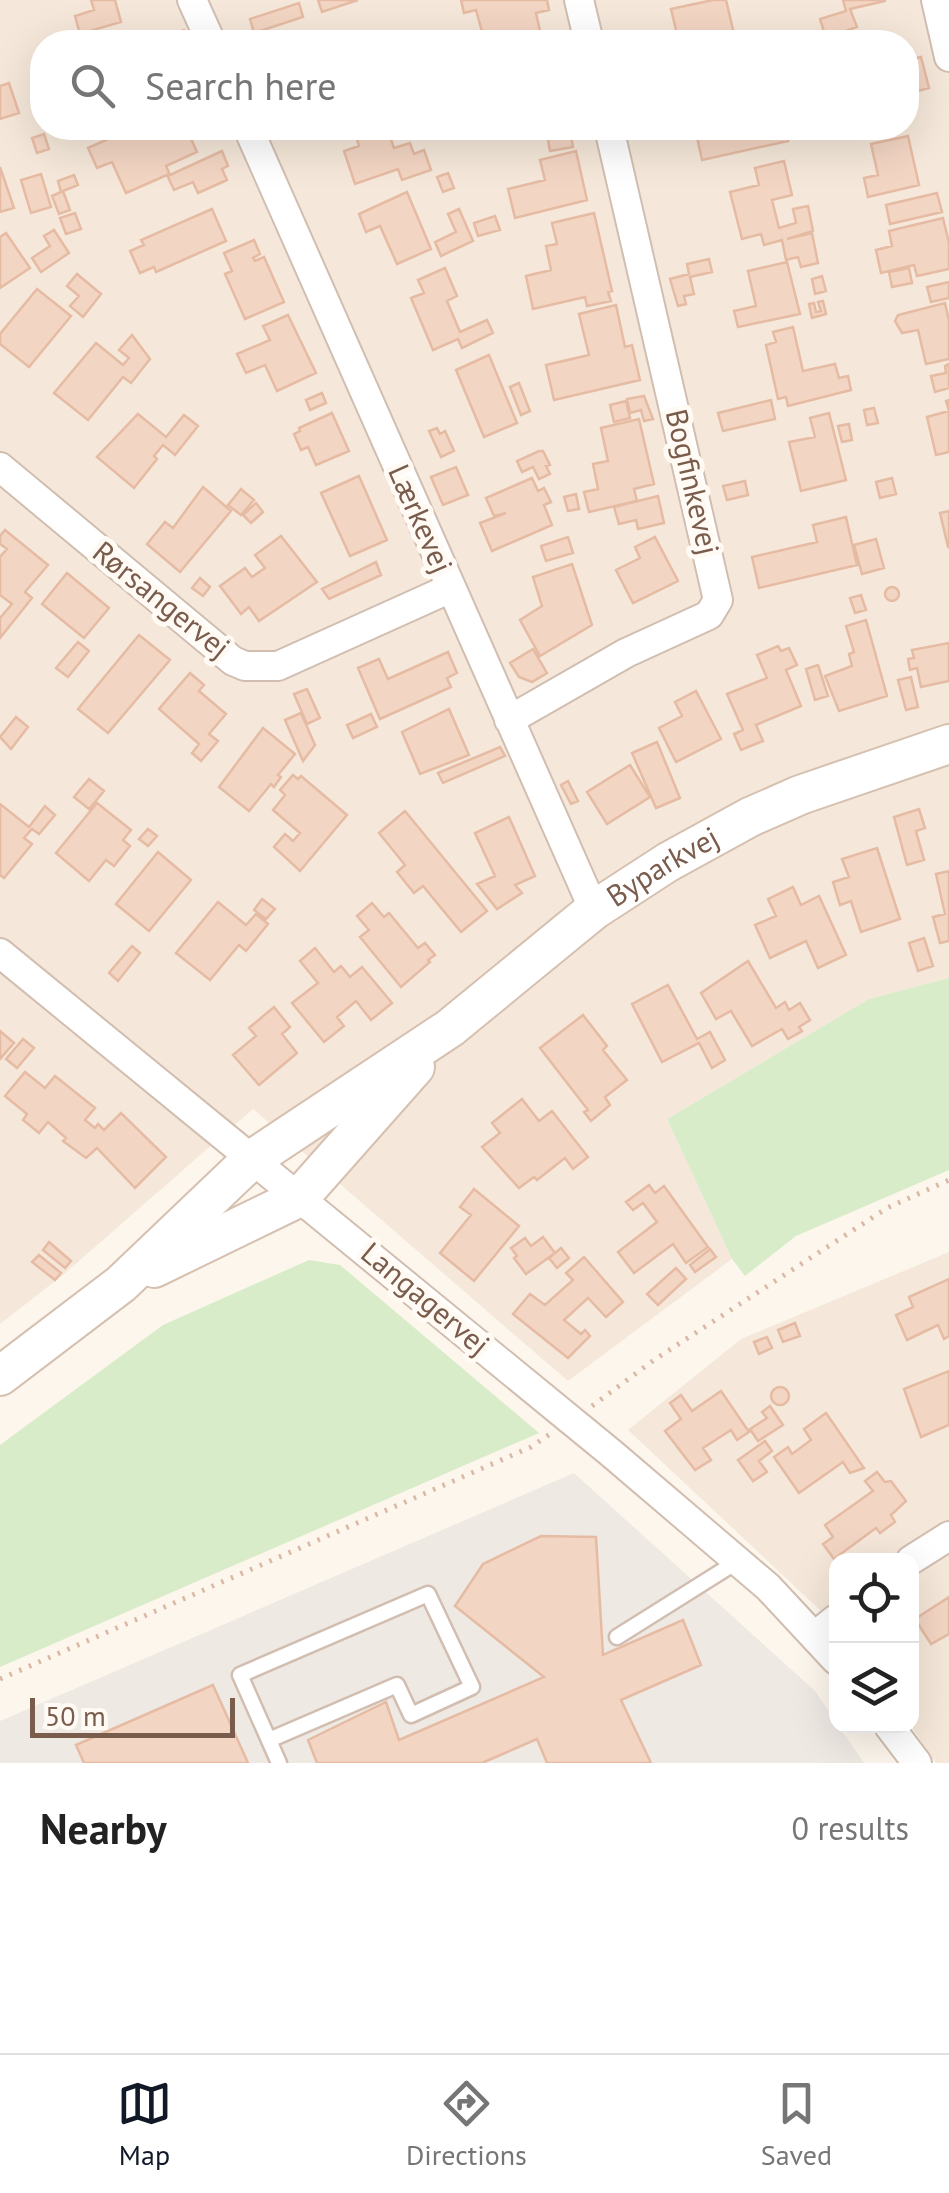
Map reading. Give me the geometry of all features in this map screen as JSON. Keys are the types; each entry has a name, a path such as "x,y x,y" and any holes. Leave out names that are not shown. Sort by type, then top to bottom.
{"street":[{"path":"192,0 206,30"},
{"path":"579,0 586,30"},
{"path":"936,0 949,57"},
{"name":"Lærkevej","path":"253,140 594,910"},
{"name":"Bogfinkevej","path":"509,720 626,653 709,615 718,600 612,140"},
{"name":"Rørsangervej","path":"0,467 233,660 246,666 278,666 451,588"},
{"name":"Byparkvej","path":"0,1376 121,1284 251,1160 450,1028 594,910 750,816 818,788 949,744"},
{"name":"Byparkvej","path":"904,761 949,758"},
{"name":"Langagervej","path":"0,952 738,1561 826,1627"},
{"name":"Byparkvej","path":"121,1284 300,1196 450,1028"},
{"path":"919,1555 949,1536"},
{"path":"894,1733 916,1763"}],"lane":[{"path":"617,1637 738,1561"},
{"path":"269,1740 397,1685 410,1715 472,1687 428,1594 240,1675 279,1763"}],"path":[{"path":"0,1679 531,1446 654,1360 887,1208 949,1180"}],"shaded area":[{"path":"0,0 949,0 949,978 869,999 667,1119 732,1259 568,1381 253,1109 63,1275 0,1324"},
{"path":"949,1252 949,1763 936,1763 916,1733 919,1733 919,1553 829,1553 829,1618 628,1430 741,1339"},
{"path":"574,1473 815,1691 829,1712 829,1733 844,1733 864,1763 0,1763 0,1721"}],"green space":[{"path":"949,978 949,1170 796,1236 745,1276 732,1259 667,1119 869,999"},
{"path":"309,1260 340,1265 539,1433 0,1667 0,1445 163,1325"}],"building":[{"path":"91,0 115,0 121,22 79,30 75,16 94,10"},
{"path":"318,0 358,0 322,12"},
{"path":"461,0 547,0 549,10 536,13 540,30 482,30 476,10 464,13"},
{"path":"726,0 733,30 676,30 671,9"},
{"path":"843,0 885,0 850,9 857,27 823,30 820,19 846,11"},
{"path":"299,3 303,17 263,30 253,30 250,19"},
{"path":"919,57 929,88 919,91"},
{"path":"9,83 19,113 0,119 0,86"},
{"path":"33,140 46,140 49,149 37,153"},
{"path":"106,140 192,140 197,152 166,166 170,175 222,151 228,166 222,169 227,180 198,193 193,182 174,190 167,175 126,193 112,162 97,168 88,148"},
{"path":"357,140 391,140 394,148 410,143 414,154 424,150 431,170 402,180 398,169 355,184 344,151 359,146"},
{"path":"548,140 572,140 573,147 550,151"},
{"path":"698,140 788,141 702,160"},
{"path":"909,140 919,185 868,197 864,178 878,175 871,144"},
{"path":"576,151 587,200 515,218 508,189 545,180 540,160"},
{"path":"784,161 792,195 772,200 779,228 796,223 793,209 808,206 813,231 787,239 812,233 818,263 801,267 798,257 786,260 782,240 764,245 761,234 742,239 730,192 759,185 755,168"},
{"path":"0,167 14,208 0,212"},
{"path":"448,173 454,188 443,192 437,177"},
{"path":"41,174 51,207 31,213 21,180"},
{"path":"74,175 78,185 63,191 70,210 59,214 52,196 61,192 58,181"},
{"path":"407,192 431,249 397,264 380,226 366,232 359,214"},
{"path":"937,193 942,212 890,224 886,205"},
{"path":"212,209 226,241 156,272 154,267 140,273 130,251 144,245 141,240"},
{"path":"459,209 473,241 441,256 435,242 456,232 448,214"},
{"path":"75,213 81,229 66,234 60,218"},
{"path":"594,213 611,301 587,306 585,297 533,309 526,276 551,270 546,246 557,244 552,223"},
{"path":"495,216 500,230 478,236 474,223"},
{"path":"943,218 949,243 949,269 917,276 914,265 881,273 876,250 892,246 889,231"},
{"path":"54,230 69,253 41,272 32,258 50,246 44,236"},
{"path":"6,233 30,268 0,288 0,237"},
{"path":"254,240 260,254 253,258 255,261 264,257 284,302 245,319 225,274 232,271 224,253"},
{"path":"709,259 712,272 690,277 694,294 684,296 686,304 678,306 670,279 689,274 687,264"},
{"path":"787,262 800,314 738,327 734,311 756,306 748,271"},
{"path":"445,268 457,296 447,301 460,332 487,320 493,333 462,348 458,339 433,350 411,298 424,293 418,280"},
{"path":"909,268 912,283 892,287 889,272"},
{"path":"77,274 101,294 83,317 70,306 79,296 67,286"},
{"path":"822,276 826,291 815,294 812,279"},
{"path":"949,282 949,298 931,302 927,287"},
{"path":"37,289 71,316 29,367 0,344 0,334"},
{"path":"823,301 826,314 812,318 809,304 814,303 816,312 821,311 818,302"},
{"path":"945,303 949,359 926,364 918,330 902,333 895,321 898,315"},
{"path":"616,305 625,347 632,345 640,380 554,400 546,365 589,355 579,314"},
{"path":"288,315 316,373 277,391 265,365 246,373 237,354 270,340 263,326"},
{"path":"793,327 803,371 835,364 839,378 848,376 851,390 788,406 786,397 778,399 766,345 776,342 773,332"},
{"path":"132,335 150,359 131,383 123,377 88,420 54,393 96,343 123,365 129,358 119,350"},
{"path":"489,355 517,423 484,437 456,370"},
{"path":"949,364 949,388 935,392 931,376 946,373 945,366"},
{"path":"519,383 530,411 521,415 510,387"},
{"path":"322,393 326,403 310,410 306,400"},
{"path":"644,396 653,419 644,421 641,410 630,413 627,399"},
{"path":"771,400 775,419 723,431 718,413"},
{"path":"626,401 630,418 614,422 610,405"},
{"path":"874,408 878,423 867,425 864,410"},
{"path":"949,411 949,452 936,455 927,417"},
{"path":"332,413 349,451 316,465 308,447 301,450 294,434"},
{"path":"829,413 846,480 801,491 789,442 815,437 810,418"},
{"path":"138,414 166,437 184,415 198,426 175,455 163,445 134,488 97,457"},
{"path":"639,419 654,484 634,489 637,501 589,512 584,492 598,489 593,464 608,461 601,428"},
{"path":"849,424 852,440 842,442 838,426"},
{"path":"437,428 440,434 445,431 454,451 441,457 429,431"},
{"path":"543,451 550,465 546,466 550,474 539,479 533,467 522,472 517,461"},
{"path":"456,467 468,495 443,505 431,477"},
{"path":"359,476 387,540 350,556 321,493"},
{"path":"532,478 538,491 544,488 551,502 544,505 552,525 492,551 480,523 506,513 494,516 486,498"},
{"path":"892,478 896,494 880,498 876,482"},
{"path":"745,481 748,495 727,500 723,486"},
{"path":"203,487 231,511 180,572 147,544 165,522 173,528"},
{"path":"241,489 254,500 241,515 228,505"},
{"path":"576,494 579,509 568,511 564,497"},
{"path":"658,496 664,523 638,529 636,520 619,524 614,507"},
{"path":"256,503 263,512 251,523 243,515"},
{"path":"949,511 949,547 948,547 940,513"},
{"path":"846,517 857,565 759,588 752,557 817,542 813,525"},
{"path":"5,530 48,565 25,592 32,598 0,638 0,618 12,604 0,595 0,557 7,549 0,544 0,536"},
{"path":"281,536 317,582 259,621 249,607 241,614 220,586 245,568 252,577 265,568 255,555"},
{"path":"568,537 573,553 546,561 541,546"},
{"path":"655,537 678,581 633,603 616,570 640,558 635,547"},
{"path":"876,539 884,568 862,574 854,545"},
{"path":"376,562 381,575 329,599 322,589"},
{"path":"572,564 592,625 540,656 520,620 542,606 533,577"},
{"path":"67,573 109,608 84,638 42,604"},
{"path":"200,578 210,587 203,596 192,588"},
{"path":"892,587 899,594 892,601 885,594"},
{"path":"861,595 866,610 855,613 850,598"},
{"path":"866,620 887,696 839,711 825,676 852,666 849,654 854,652 846,626"},
{"path":"139,635 170,660 108,733 78,709"},
{"path":"78,642 89,651 68,677 56,668"},
{"path":"949,643 949,681 921,687 917,668 910,670 908,659 914,658 912,650"},
{"path":"778,646 781,651 789,648 797,665 786,670 801,706 756,725 763,741 741,750 734,734 743,730 727,694 767,678 757,655"},
{"path":"533,649 547,673 532,682 519,677 510,663"},
{"path":"448,652 457,673 447,678 451,687 380,719 358,668 379,659 388,679"},
{"path":"818,665 828,696 815,700 806,669"},
{"path":"190,673 204,685 199,691 226,714 209,734 218,741 201,761 192,753 199,744 159,709"},
{"path":"911,677 918,707 906,710 898,680"},
{"path":"307,689 320,718 307,724 294,694"},
{"path":"696,691 721,739 676,762 659,728 682,716 675,702"},
{"path":"449,709 469,755 420,774 402,732"},
{"path":"301,713 315,745 303,761 285,720"},
{"path":"371,714 377,727 353,738 347,725"},
{"path":"16,717 28,727 11,749 0,737"},
{"path":"263,728 295,754 278,775 281,777 274,787 271,784 249,811 219,787"},
{"path":"657,742 680,798 656,808 632,753"},
{"path":"500,747 505,756 443,783 438,773"},
{"path":"630,765 650,797 607,824 587,792"},
{"path":"293,775 298,779 301,776 347,815 300,871 274,847 285,834 293,841 300,833 273,810 285,795 280,790"},
{"path":"89,779 104,791 89,809 74,797"},
{"path":"568,781 578,801 571,804 561,785"},
{"path":"97,803 131,830 123,840 130,846 114,866 106,860 89,881 56,853"},
{"path":"0,804 29,827 45,806 55,815 39,834 32,829 24,838 32,844 4,878 0,875"},
{"path":"919,809 925,828 916,831 924,860 907,865 894,817"},
{"path":"405,811 487,911 461,932 423,886 414,893 397,872 405,865 379,833"},
{"path":"509,817 535,876 515,885 522,893 497,909 477,884 495,876 475,833"},
{"path":"148,829 157,836 148,846 139,839"},
{"path":"877,848 900,919 861,932 851,901 840,905 833,882 849,877 842,859"},
{"path":"158,852 191,880 149,931 116,904"},
{"path":"949,871 949,941 940,943 933,917 945,914 936,874"},
{"path":"793,887 801,905 819,896 846,955 818,968 806,941 770,958 755,925 776,916 768,899"},
{"path":"262,899 275,909 266,919 254,910"},
{"path":"218,902 246,925 256,914 268,924 246,951 239,945 210,980 176,953"},
{"path":"372,903 384,917 389,913 418,948 425,943 435,955 401,987 360,937 369,930 357,916"},
{"path":"924,938 933,966 918,971 909,943"},
{"path":"132,946 140,953 118,981 109,973"},
{"path":"315,948 334,972 341,966 350,977 362,967 392,1003 371,1020 356,1001 337,1017 344,1026 324,1042 292,1003 318,983 300,961"},
{"path":"748,961 776,1008 785,1002 789,1010 800,1003 810,1020 799,1027 802,1031 788,1039 782,1029 752,1046 731,1011 716,1019 701,993"},
{"path":"668,985 697,1039 710,1032 725,1060 712,1068 699,1043 662,1062 632,1004"},
{"path":"274,1007 290,1027 282,1034 297,1053 259,1085 233,1055 256,1036 249,1028"},
{"path":"583,1015 607,1046 603,1050 627,1080 605,1097 610,1105 591,1121 584,1112 588,1110 540,1048"},
{"path":"0,1031 14,1043 0,1059"},
{"path":"23,1039 34,1048 17,1068 6,1059"},
{"path":"25,1072 45,1088 55,1076 95,1108 85,1120 95,1128 98,1124 104,1130 121,1113 166,1157 135,1188 97,1148 86,1158 63,1141 66,1138 48,1122 39,1133 23,1120 27,1114 5,1096"},
{"path":"522,1099 539,1121 552,1111 588,1157 573,1169 565,1158 537,1180 534,1177 519,1188 482,1147 500,1133 492,1123"},
{"path":"649,1185 655,1193 664,1186 708,1247 686,1263 673,1244 634,1273 618,1252 657,1222 643,1203 633,1210 626,1202"},
{"path":"474,1189 519,1226 474,1281 440,1253 471,1215 460,1207"},
{"path":"543,1237 555,1253 526,1274 511,1248 525,1238 531,1246"},
{"path":"49,1242 71,1261 65,1268 43,1250"},
{"path":"561,1248 569,1258 557,1268 549,1258"},
{"path":"710,1249 716,1257 695,1272 690,1265"},
{"path":"39,1255 61,1273 55,1280 32,1262"},
{"path":"584,1257 623,1302 606,1317 588,1298 564,1320 581,1334 585,1330 590,1336 568,1358 513,1314 530,1294 545,1305 573,1280 566,1273"},
{"path":"676,1268 686,1279 658,1305 647,1294"},
{"path":"949,1279 949,1336 944,1339 938,1325 907,1340 896,1315 913,1307 909,1297"},
{"path":"795,1323 800,1336 783,1342 778,1330"},
{"path":"767,1337 772,1348 759,1354 754,1342"},
{"path":"949,1371 949,1425 921,1437 904,1389"},
{"path":"780,1387 787,1389 787,1403 780,1405 773,1403 771,1396 773,1389"},
{"path":"721,1391 749,1432 737,1440 731,1430 703,1448 711,1460 695,1470 665,1431 681,1419 670,1403 681,1395 692,1411"},
{"path":"770,1406 783,1425 758,1441 750,1429 767,1418 762,1412"},
{"path":"826,1413 864,1468 850,1473 843,1462 799,1493 774,1457 788,1447 792,1454 811,1440 804,1429"},
{"path":"765,1441 772,1451 759,1461 767,1472 753,1481 738,1460"},
{"path":"877,1472 885,1482 891,1481 906,1501 891,1515 895,1522 880,1533 876,1528 842,1553 830,1553 823,1544 833,1537 825,1525 873,1491 865,1481"},
{"path":"541,1536 596,1537 603,1655 683,1620 701,1665 621,1700 651,1763 547,1763 537,1739 482,1763 317,1763 308,1740 386,1702 399,1740 544,1677 455,1606 483,1564"},
{"path":"949,1597 949,1634 931,1644 919,1625 919,1616"},
{"path":"213,1685 248,1763 84,1763 76,1745"}]}
